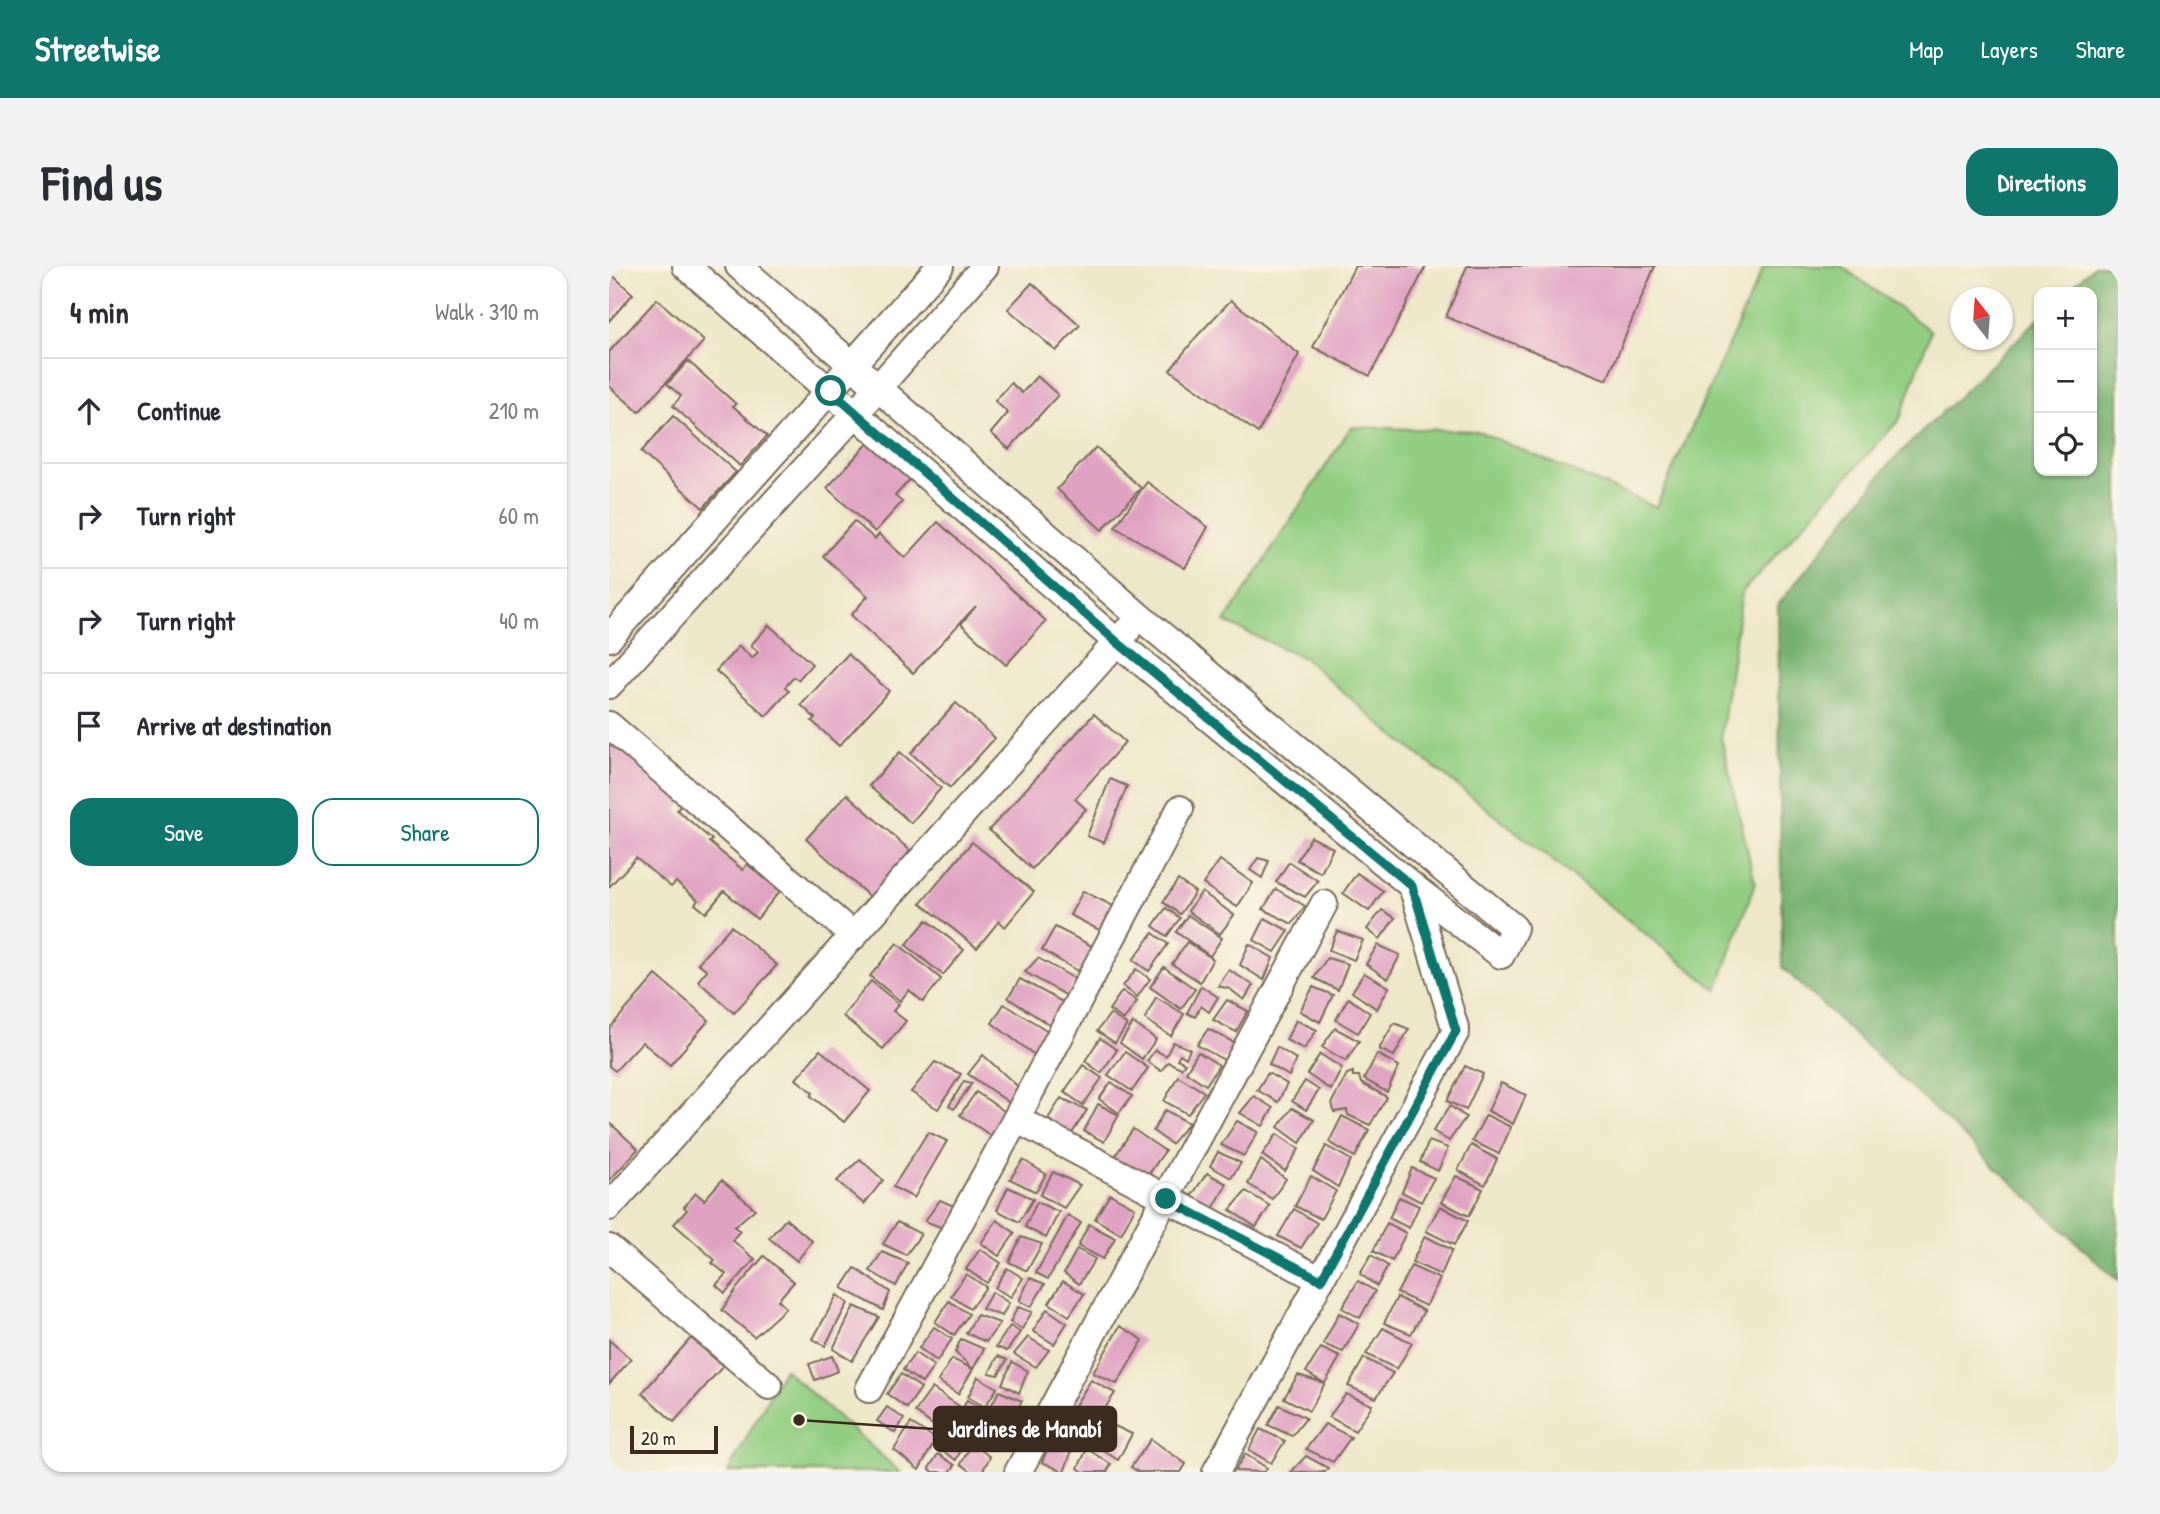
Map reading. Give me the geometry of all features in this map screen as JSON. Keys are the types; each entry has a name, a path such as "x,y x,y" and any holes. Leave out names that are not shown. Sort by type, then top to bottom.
{"street":[{"path":"686,266 1117,642 1412,886 1501,955 1514,928 1140,617 739,266"},
{"path":"609,638 940,266"},
{"path":"609,685 856,414 985,266"},
{"path":"609,1207 1140,617"},
{"path":"609,725 854,936"},
{"path":"869,1389 1180,809"},
{"path":"1216,1472 1456,1031 1412,886"},
{"path":"1018,1472 1324,904"},
{"path":"1016,1119 1321,1280"},
{"path":"609,1248 769,1386"}],"green space":[{"path":"1764,266 1841,266 1931,331 1900,419 1742,592 1721,737 1755,883 1717,990 1392,734 1304,658 1225,622 1351,427 1478,431 1656,507"},
{"path":"2094,266 2118,266 2118,1281 1782,967 1778,605 1891,462 2006,350 2013,350 2013,343 2034,323 2034,476 2097,476 2097,287 2071,287"},
{"path":"784,1369 900,1472 728,1472"}],"building":[{"path":"1355,266 1426,266 1370,376 1313,347"},
{"path":"1467,266 1655,266 1607,380 1446,317"},
{"path":"609,272 633,294 609,321"},
{"path":"1032,283 1080,325 1056,351 1008,309"},
{"path":"657,299 704,341 639,412 609,386 609,352"},
{"path":"1231,300 1299,354 1258,433 1170,370"},
{"path":"688,361 767,436 740,466 673,406 681,396 667,384"},
{"path":"1037,376 1058,395 1009,449 991,433 1008,413 995,401 1011,383 1022,393"},
{"path":"673,416 736,472 703,508 641,452"},
{"path":"873,438 914,475 895,496 902,502 875,532 827,488"},
{"path":"1096,447 1141,488 1102,530 1057,489"},
{"path":"1147,482 1208,527 1185,568 1115,527"},
{"path":"854,521 875,539 879,534 905,558 938,522 1046,621 1006,665 961,624 976,606 913,673 851,615 868,596 823,556"},
{"path":"769,625 812,664 798,680 794,677 785,687 789,691 766,716 716,671 739,646 752,658 758,652 751,645"},
{"path":"848,654 889,691 839,746 812,721 815,718 801,705"},
{"path":"956,703 995,738 950,788 911,753"},
{"path":"1094,714 1125,742 1075,799 1086,809 1032,869 989,830"},
{"path":"609,732 686,799 677,810 712,840 709,842 743,870 747,864 780,891 757,919 724,891 706,913 695,904 698,900 676,882 671,887 636,858 609,887"},
{"path":"900,752 941,788 911,823 869,786"},
{"path":"1110,779 1127,786 1104,843 1087,836"},
{"path":"847,794 914,854 873,900 806,839"},
{"path":"1311,837 1333,848 1321,873 1297,860"},
{"path":"972,842 1034,892 1005,927 999,921 977,948 921,903"},
{"path":"1258,858 1269,861 1262,878 1250,870"},
{"path":"1220,860 1253,883 1237,907 1203,884"},
{"path":"1289,862 1318,881 1305,897 1276,882"},
{"path":"1357,873 1383,891 1369,911 1343,893"},
{"path":"1178,880 1195,892 1180,914 1163,902"},
{"path":"1276,889 1305,906 1292,924 1263,909"},
{"path":"1083,891 1121,910 1107,934 1070,915"},
{"path":"1202,892 1234,915 1220,934 1188,911"},
{"path":"1166,908 1180,918 1167,936 1153,926"},
{"path":"1382,910 1395,918 1380,939 1367,929"},
{"path":"1188,915 1222,938 1210,956 1176,932"},
{"path":"1265,918 1289,931 1275,952 1254,940"},
{"path":"927,920 964,950 943,975 906,945"},
{"path":"731,926 777,965 734,1013 698,981 707,970 698,963"},
{"path":"1055,927 1096,948 1079,972 1042,950"},
{"path":"1337,931 1363,940 1354,960 1329,950"},
{"path":"1153,933 1168,944 1149,971 1133,960"},
{"path":"1187,942 1213,959 1200,982 1172,964"},
{"path":"897,943 941,979 923,1002 909,990 900,1001 870,976"},
{"path":"1249,944 1273,958 1264,980 1240,965"},
{"path":"1378,945 1400,955 1388,979 1366,964"},
{"path":"1038,958 1077,980 1067,996 1025,972"},
{"path":"1327,958 1348,964 1338,990 1314,978"},
{"path":"1164,967 1195,989 1181,1009 1150,987"},
{"path":"1136,969 1150,979 1137,997 1123,986"},
{"path":"1229,970 1253,985 1244,1000 1230,989 1218,986"},
{"path":"1364,973 1389,987 1377,1009 1352,992"},
{"path":"656,975 709,1020 670,1065 642,1042 615,1071 609,1066 609,1029"},
{"path":"1020,979 1070,1006 1054,1028 1008,998"},
{"path":"871,981 899,1004 893,1011 906,1021 883,1049 843,1016"},
{"path":"1201,986 1218,997 1209,1012 1201,1006 1195,1017 1187,1013"},
{"path":"1313,987 1333,995 1320,1022 1300,1011"},
{"path":"1122,991 1137,1001 1124,1020 1109,1010"},
{"path":"1156,997 1184,1014 1171,1036 1145,1019"},
{"path":"1348,998 1370,1013 1358,1033 1336,1020"},
{"path":"1227,1000 1248,1011 1236,1032 1213,1020"},
{"path":"1004,1004 1053,1034 1040,1059 992,1023"},
{"path":"1110,1014 1127,1025 1115,1043 1097,1031"},
{"path":"1296,1020 1317,1030 1304,1049 1286,1040"},
{"path":"1133,1023 1156,1039 1142,1059 1120,1043"},
{"path":"1394,1023 1409,1029 1394,1056 1379,1049"},
{"path":"1335,1028 1359,1041 1346,1061 1322,1047"},
{"path":"1208,1029 1237,1044 1224,1060 1197,1045"},
{"path":"1100,1038 1117,1050 1101,1073 1085,1061"},
{"path":"1173,1042 1190,1049 1186,1058 1180,1054 1177,1059 1185,1063 1181,1068 1168,1062 1161,1071 1147,1061 1155,1050 1166,1056"},
{"path":"1277,1047 1296,1059 1289,1076 1269,1064"},
{"path":"820,1050 870,1091 844,1122 811,1096 813,1093 796,1079"},
{"path":"1125,1052 1148,1068 1132,1091 1108,1075"},
{"path":"1198,1052 1219,1065 1206,1085 1186,1072"},
{"path":"1320,1054 1342,1068 1331,1090 1307,1074"},
{"path":"1377,1054 1399,1066 1387,1092 1364,1079"},
{"path":"983,1055 1025,1093 1014,1106 968,1074"},
{"path":"935,1062 961,1074 938,1109 911,1092"},
{"path":"1083,1065 1102,1078 1083,1105 1064,1092"},
{"path":"1465,1066 1483,1074 1466,1110 1447,1101"},
{"path":"1353,1072 1353,1076 1359,1076 1361,1083 1387,1097 1370,1125 1348,1115 1347,1110 1334,1112 1332,1102 1347,1074"},
{"path":"1268,1073 1287,1084 1278,1102 1257,1090"},
{"path":"1178,1076 1204,1092 1188,1114 1164,1101"},
{"path":"964,1081 972,1083 954,1109 949,1106"},
{"path":"1305,1081 1319,1090 1306,1110 1292,1101"},
{"path":"1111,1082 1132,1096 1119,1113 1099,1099"},
{"path":"1501,1083 1526,1095 1513,1124 1488,1111"},
{"path":"976,1092 1010,1115 996,1139 960,1115"},
{"path":"1254,1096 1273,1108 1263,1126 1240,1113"},
{"path":"1061,1098 1087,1110 1071,1135 1048,1119"},
{"path":"1098,1104 1119,1115 1104,1142 1084,1131"},
{"path":"1450,1106 1466,1117 1449,1141 1433,1131"},
{"path":"1292,1108 1314,1120 1300,1143 1278,1127"},
{"path":"1165,1110 1189,1123 1171,1144 1153,1131"},
{"path":"1486,1115 1511,1127 1499,1154 1472,1141"},
{"path":"1342,1116 1369,1130 1355,1157 1329,1142"},
{"path":"1237,1121 1258,1132 1244,1156 1221,1145"},
{"path":"609,1122 638,1149 609,1181"},
{"path":"1133,1129 1165,1151 1144,1181 1113,1159"},
{"path":"928,1132 947,1141 914,1198 893,1187"},
{"path":"1277,1134 1299,1149 1285,1171 1262,1155"},
{"path":"1429,1141 1448,1148 1438,1171 1420,1162"},
{"path":"1471,1145 1497,1159 1485,1185 1458,1170"},
{"path":"1326,1146 1351,1160 1338,1187 1313,1171"},
{"path":"1218,1152 1241,1163 1231,1178 1210,1166"},
{"path":"860,1159 883,1180 864,1204 837,1181"},
{"path":"1023,1160 1046,1174 1036,1192 1010,1179"},
{"path":"1261,1160 1286,1179 1272,1199 1248,1184"},
{"path":"1412,1168 1434,1178 1421,1202 1402,1192"},
{"path":"1053,1172 1080,1185 1064,1208 1040,1195"},
{"path":"1207,1173 1227,1184 1210,1214 1190,1198"},
{"path":"1311,1176 1336,1191 1321,1219 1295,1206"},
{"path":"1456,1176 1483,1189 1469,1216 1441,1202"},
{"path":"722,1180 755,1209 734,1227 740,1231 732,1240 755,1259 725,1293 716,1285 726,1274 712,1263 715,1260 674,1224 687,1210 684,1207 696,1193 704,1200"},
{"path":"1008,1187 1033,1199 1019,1222 997,1210"},
{"path":"1246,1191 1270,1206 1256,1227 1230,1210"},
{"path":"1110,1194 1135,1208 1121,1234 1095,1219"},
{"path":"1399,1197 1419,1206 1409,1228 1389,1218"},
{"path":"940,1200 958,1208 948,1230 925,1221"},
{"path":"1037,1202 1059,1212 1046,1238 1025,1227"},
{"path":"1440,1206 1468,1221 1454,1245 1426,1231"},
{"path":"1294,1209 1317,1223 1301,1248 1278,1236"},
{"path":"1068,1215 1081,1223 1048,1279 1036,1273"},
{"path":"786,1219 812,1241 797,1261 769,1238"},
{"path":"997,1220 1015,1233 999,1256 981,1243"},
{"path":"897,1222 921,1234 906,1255 883,1244"},
{"path":"1387,1223 1406,1233 1392,1261 1373,1251"},
{"path":"1089,1224 1115,1238 1103,1259 1078,1246"},
{"path":"1425,1236 1452,1250 1441,1275 1412,1262"},
{"path":"1021,1237 1042,1244 1027,1271 1009,1262"},
{"path":"980,1249 1001,1263 987,1283 966,1269"},
{"path":"1077,1249 1095,1259 1079,1284 1064,1273"},
{"path":"882,1252 908,1263 896,1286 870,1271"},
{"path":"1371,1255 1388,1266 1377,1286 1360,1274"},
{"path":"764,1256 794,1282 778,1300 786,1308 754,1337 722,1310"},
{"path":"1411,1266 1440,1279 1426,1306 1397,1293"},
{"path":"855,1268 890,1292 883,1310 842,1288"},
{"path":"1007,1268 1023,1278 1011,1297 995,1288"},
{"path":"966,1274 986,1287 970,1309 951,1296"},
{"path":"1030,1278 1045,1284 1031,1307 1019,1301"},
{"path":"1063,1281 1084,1294 1069,1316 1049,1303"},
{"path":"1358,1281 1375,1291 1360,1318 1342,1308"},
{"path":"992,1292 1009,1303 1002,1316 982,1309"},
{"path":"837,1295 848,1303 825,1346 813,1339"},
{"path":"1397,1297 1424,1311 1411,1334 1384,1323"},
{"path":"949,1301 969,1314 954,1335 935,1322"},
{"path":"854,1306 879,1317 852,1361 833,1349"},
{"path":"1018,1307 1032,1312 1022,1329 1010,1322"},
{"path":"1047,1309 1067,1323 1054,1344 1033,1331"},
{"path":"1339,1313 1359,1324 1343,1352 1323,1344"},
{"path":"977,1315 1000,1323 986,1342 966,1333"},
{"path":"1010,1326 1020,1332 1007,1351 996,1347"},
{"path":"1120,1326 1143,1340 1117,1384 1093,1373"},
{"path":"934,1327 952,1339 937,1361 919,1348"},
{"path":"1383,1328 1412,1343 1397,1369 1366,1354"},
{"path":"1028,1337 1049,1350 1036,1367 1014,1354"},
{"path":"691,1338 723,1366 674,1422 642,1393"},
{"path":"961,1339 984,1349 973,1369 955,1352"},
{"path":"609,1340 631,1359 609,1384"},
{"path":"1321,1348 1340,1357 1309,1411 1284,1398 1298,1375 1324,1383 1306,1372"},
{"path":"915,1353 934,1366 922,1383 903,1370"},
{"path":"832,1356 838,1371 815,1380 809,1364"},
{"path":"998,1356 1007,1360 998,1375 989,1373"},
{"path":"1364,1358 1393,1373 1376,1398 1348,1386"},
{"path":"952,1359 973,1369 958,1394 938,1381"},
{"path":"1012,1362 1028,1371 1019,1393 1002,1384"},
{"path":"901,1374 921,1388 907,1408 887,1394"},
{"path":"978,1377 997,1388 985,1407 968,1397"},
{"path":"1091,1380 1115,1393 1098,1419 1074,1407"},
{"path":"932,1388 959,1406 941,1431 915,1412"},
{"path":"999,1391 1022,1401 1008,1423 989,1410"},
{"path":"1346,1394 1372,1405 1355,1431 1329,1417"},
{"path":"967,1400 983,1409 976,1422 960,1414"},
{"path":"1279,1405 1306,1418 1292,1436 1268,1425"},
{"path":"887,1407 904,1419 895,1433 877,1421"},
{"path":"957,1417 975,1427 966,1444 949,1435 962,1448 956,1460 940,1449"},
{"path":"1106,1422 1132,1434 1118,1460 1092,1443"},
{"path":"911,1423 936,1439 919,1470 894,1450"},
{"path":"1325,1424 1351,1437 1333,1462 1306,1449"},
{"path":"1260,1429 1285,1441 1271,1463 1249,1450"},
{"path":"1151,1439 1186,1464 1181,1472 1138,1472 1131,1467"},
{"path":"972,1443 990,1457 982,1472 972,1472 961,1464"},
{"path":"1050,1443 1071,1453 1064,1472 1042,1462"},
{"path":"1087,1449 1111,1464 1107,1472 1083,1472 1078,1468"},
{"path":"938,1454 955,1465 950,1472 933,1472 929,1468"},
{"path":"1245,1454 1267,1468 1264,1472 1235,1471"},
{"path":"1306,1456 1328,1468 1325,1472 1291,1472"}],"place":[{"name":"Jardines de Manabí","path":"799,1420"}],"route":[{"path":"831,391 1117,642 1412,886 1456,1031 1321,1280 1166,1199"}]}
